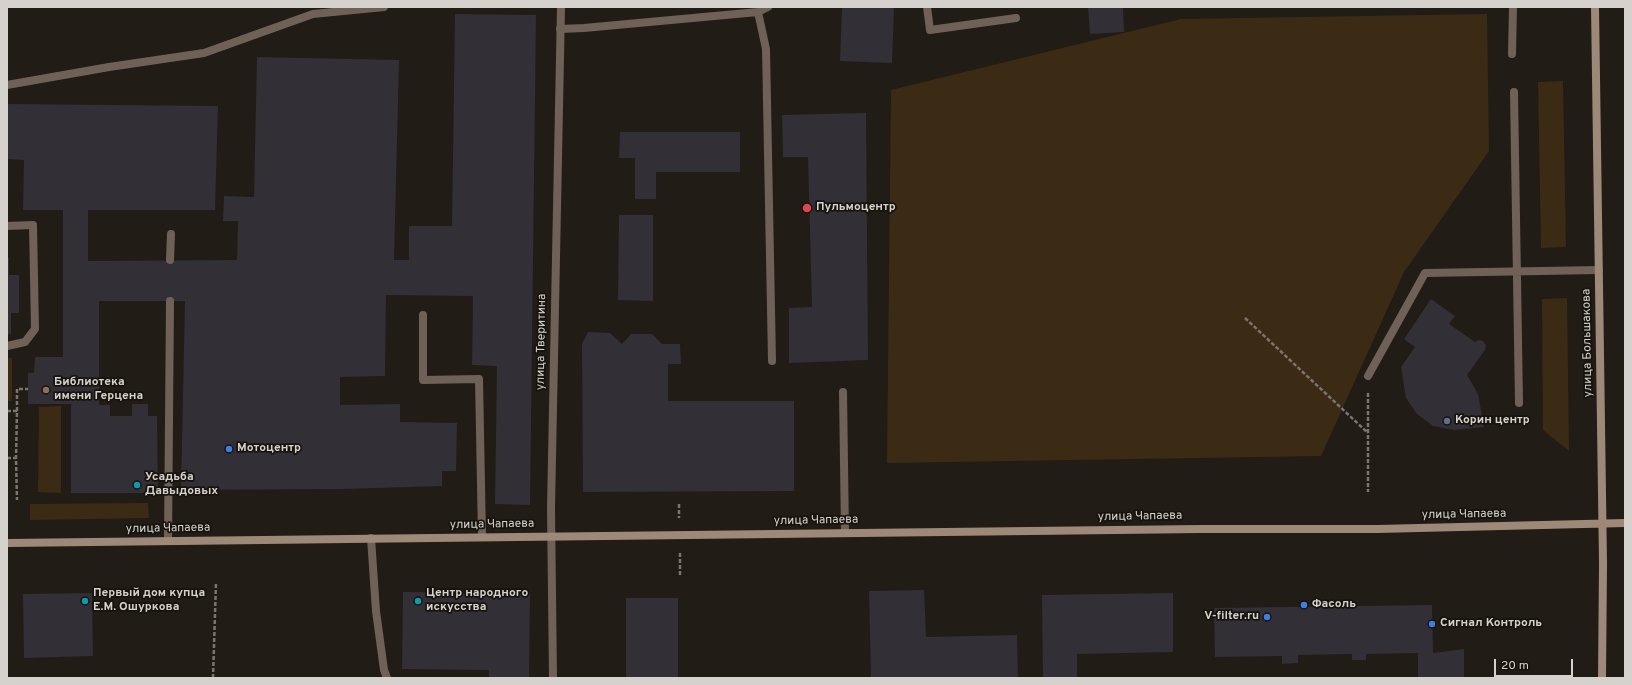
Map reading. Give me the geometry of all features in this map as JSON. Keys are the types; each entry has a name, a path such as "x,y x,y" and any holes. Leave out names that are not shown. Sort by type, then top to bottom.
{"main road":[{"name":"улица Большакова","path":"1595,7 1602,524 1602,678"},
{"name":"улица Чапаева","path":"7,543 1201,528 1378,529 1625,523"}],"street":[{"path":"7,85 204,52 313,14 384,7"},
{"name":"улица Тверитина","path":"553,678 551,536 561,7"},
{"path":"560,29 758,12 768,7"},
{"path":"927,7 930,30 1016,18"},
{"path":"1512,54 1513,7"},
{"path":"758,12 766,49 772,361"},
{"path":"1514,92 1519,403"},
{"path":"7,226 33,226 36,329 25,342 7,346"},
{"path":"170,260 171,234"},
{"path":"1368,376 1425,273 1599,270"},
{"path":"168,540 170,301"},
{"path":"423,315 424,380 479,379 482,537"},
{"path":"843,392 845,533"},
{"path":"371,538 376,611 384,670 387,678"}],"path":[{"path":"1245,318 1368,433"},
{"path":"1368,376 1368,492"},
{"path":"17,500 17,389 28,389"},
{"path":"7,411 17,411"},
{"path":"7,458 16,458"},
{"path":"213,678 216,582"}],"shaded area":[{"path":"1487,14 1489,151 1404,272 1321,456 887,463 891,90 1181,19"},
{"path":"1563,81 1566,247 1541,248 1538,82"},
{"path":"1567,298 1569,451 1543,430 1542,299"},
{"path":"7,358 12,358 12,401 7,401"},
{"path":"61,406 61,493 38,492 39,407"},
{"path":"148,503 149,518 30,520 30,504"}],"building":[{"path":"842,7 894,7 892,63 840,61"},
{"path":"1088,7 1123,7 1124,32 1090,34"},
{"path":"455,14 536,15 530,505 495,504 497,366 472,365 473,296 386,295 385,376 340,377 340,405 400,404 400,422 457,423 456,471 442,471 442,486 342,489 181,490 185,301 99,301 99,405 110,405 110,416 132,416 132,404 148,404 148,416 157,416 158,493 71,493 71,404 28,404 28,373 34,373 35,357 63,357 63,210 23,210 24,160 7,159 7,104 218,106 215,210 88,210 88,261 237,260 238,221 223,221 224,196 254,197 257,57 399,60 394,260 409,260 409,226 452,226"},
{"path":"866,113 868,360 789,363 789,308 812,307 808,157 783,157 782,115"},
{"path":"620,132 740,132 740,172 656,172 656,199 635,199 635,158 619,158"},
{"path":"619,215 653,215 653,301 618,300"},
{"path":"7,258 9,258 9,275 19,275 19,313 11,313 11,334 7,334"},
{"path":"1431,299 1455,316 1449,324 1475,342 1479,340 1483,341 1486,345 1485,350 1467,375 1478,394 1484,427 1454,430 1433,426 1417,414 1406,398 1401,367 1415,347 1404,339"},
{"path":"588,332 610,333 622,344 631,334 652,334 662,344 680,344 681,364 668,364 668,401 794,401 794,491 583,492 582,344"},
{"path":"924,590 926,637 1017,635 1018,678 871,678 869,591"},
{"path":"403,592 530,593 529,678 489,678 489,670 402,669"},
{"path":"92,593 93,656 24,658 23,594"},
{"path":"1173,593 1173,652 1077,654 1077,678 1043,678 1042,595"},
{"path":"626,598 678,598 678,678 626,678"},
{"path":"1432,605 1433,653 1464,649 1464,678 1418,678 1418,653 1366,654 1366,660 1352,660 1352,654 1298,655 1298,663 1282,664 1282,656 1215,657 1214,608"}],"place":[{"name":"Пульмоцентр","path":"807,208"},
{"name":"Библиотека имени Герцена","path":"46,390"},
{"name":"Корин центр","path":"1447,421"},
{"name":"Мотоцентр","path":"229,449"},
{"name":"Усадьба Давыдовых","path":"137,485"},
{"name":"Первый дом купца Е.М. Ошуркова","path":"85,601"},
{"name":"Центр народного искусства","path":"418,601"},
{"name":"Фасоль","path":"1304,605"},
{"name":"V-filter.ru","path":"1267,617"},
{"name":"Сигнал Контроль","path":"1432,624"}]}
